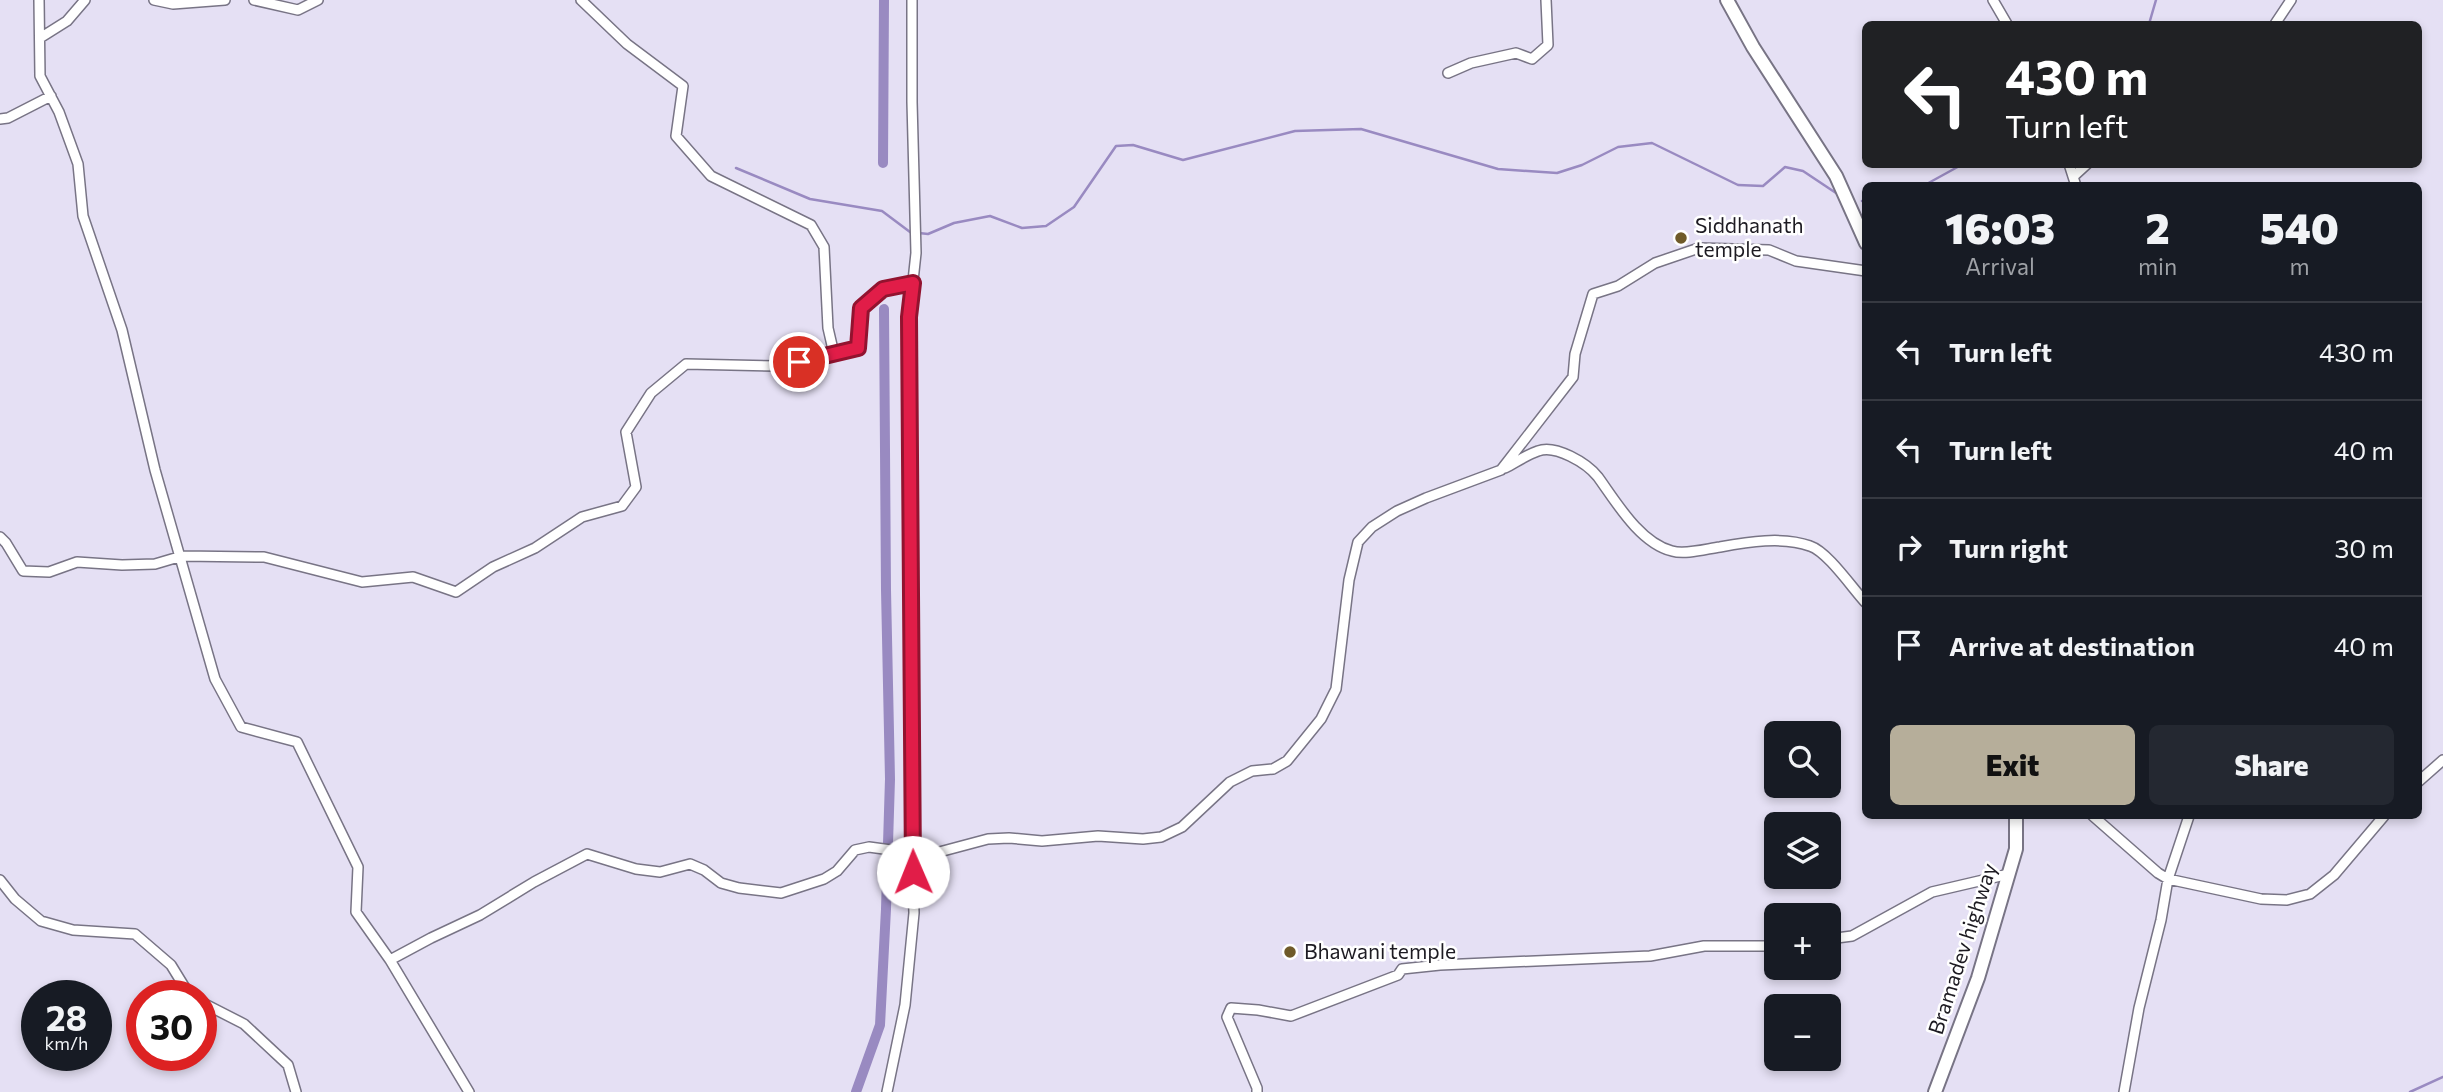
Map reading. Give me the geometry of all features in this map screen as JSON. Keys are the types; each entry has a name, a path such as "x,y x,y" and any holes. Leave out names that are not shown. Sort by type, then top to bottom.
{"street":[{"path":"38,0 40,76 51,96 78,164 83,216 122,330 155,470 182,556 215,679 241,727 297,742 358,867 356,912 390,960 469,1092"},
{"path":"40,38 67,21 85,0"},
{"path":"154,0 173,4 225,0"},
{"path":"254,0 298,10 318,0"},
{"path":"580,0 627,44 683,86 676,136 711,176 811,225 824,247 828,328 834,354"},
{"path":"887,1092 907,992 914,913 909,317 916,253 912,0"},
{"path":"1448,73 1471,63 1516,53 1532,59 1548,45 1546,0"},
{"path":"1727,0 1836,176 1862,234"},
{"path":"1993,0 2005,21"},
{"path":"2277,21 2291,0"},
{"path":"0,119 8,118 51,96"},
{"path":"1501,470 1573,377 1575,354 1593,294 1618,286 1655,263 1699,248 1769,250 1796,261 1862,270"},
{"path":"0,537 23,571 49,572 77,562 155,564 182,556 264,556 362,582 413,577 456,592 493,567 535,548 582,517 622,506 636,487 626,432 651,393 686,364 778,366 858,348 861,308 883,289 913,283"},
{"path":"390,960 480,915 534,882 587,855 636,869 660,872 690,864 704,870 721,883 781,893 824,879 837,871 855,850 869,847 928,855 988,839 1042,841 1098,836 1143,839 1161,836 1181,827 1230,782 1252,771 1273,769 1287,761 1321,719 1336,689 1349,580 1358,542 1372,527 1426,498 1501,470 1539,450 1554,449 1573,458 1596,475 1623,514 1656,543 1673,552 1745,543 1788,542 1811,546 1828,560 1862,598"},
{"path":"2422,778 2443,760"},
{"name":"Bramadev highway","path":"1935,1092 1978,978 2009,874 2016,849 2016,819"},
{"path":"2097,819 2168,879 2261,899 2287,900 2310,894 2334,875 2381,819"},
{"path":"2123,1092 2168,879 2188,819"},
{"path":"1841,937 1852,936 1932,892 2009,874"},
{"path":"0,880 15,899 41,921 74,930 135,934 172,965 181,980"},
{"path":"1257,1092 1227,1017 1231,1008 1291,1016 1398,975 1402,969 1427,966 1650,956 1704,946 1764,946"},
{"path":"217,1010 244,1024 288,1065 296,1092"}],"waterway":[{"path":"883,163 884,0"},
{"path":"2150,21 2156,0"},
{"path":"736,168 810,199 882,211 910,232 928,234 954,223 990,216 1022,228 1046,226 1074,207 1116,146 1133,145 1183,160 1295,131 1361,129 1498,169 1557,173 1582,165 1618,147 1652,143 1738,185 1763,186 1785,167 1803,171 1836,193"},
{"path":"1930,182 1956,168"},
{"path":"856,1092 880,1025 886,909 890,779 884,309"},
{"path":"2410,1092 2443,1077"}],"place":[{"name":"Siddhanath temple","path":"1681,238"},
{"name":"Bhawani temple","path":"1290,952"}],"route":[{"path":"799,362 858,348 861,308 883,289 913,283 909,317 913,872"}]}
